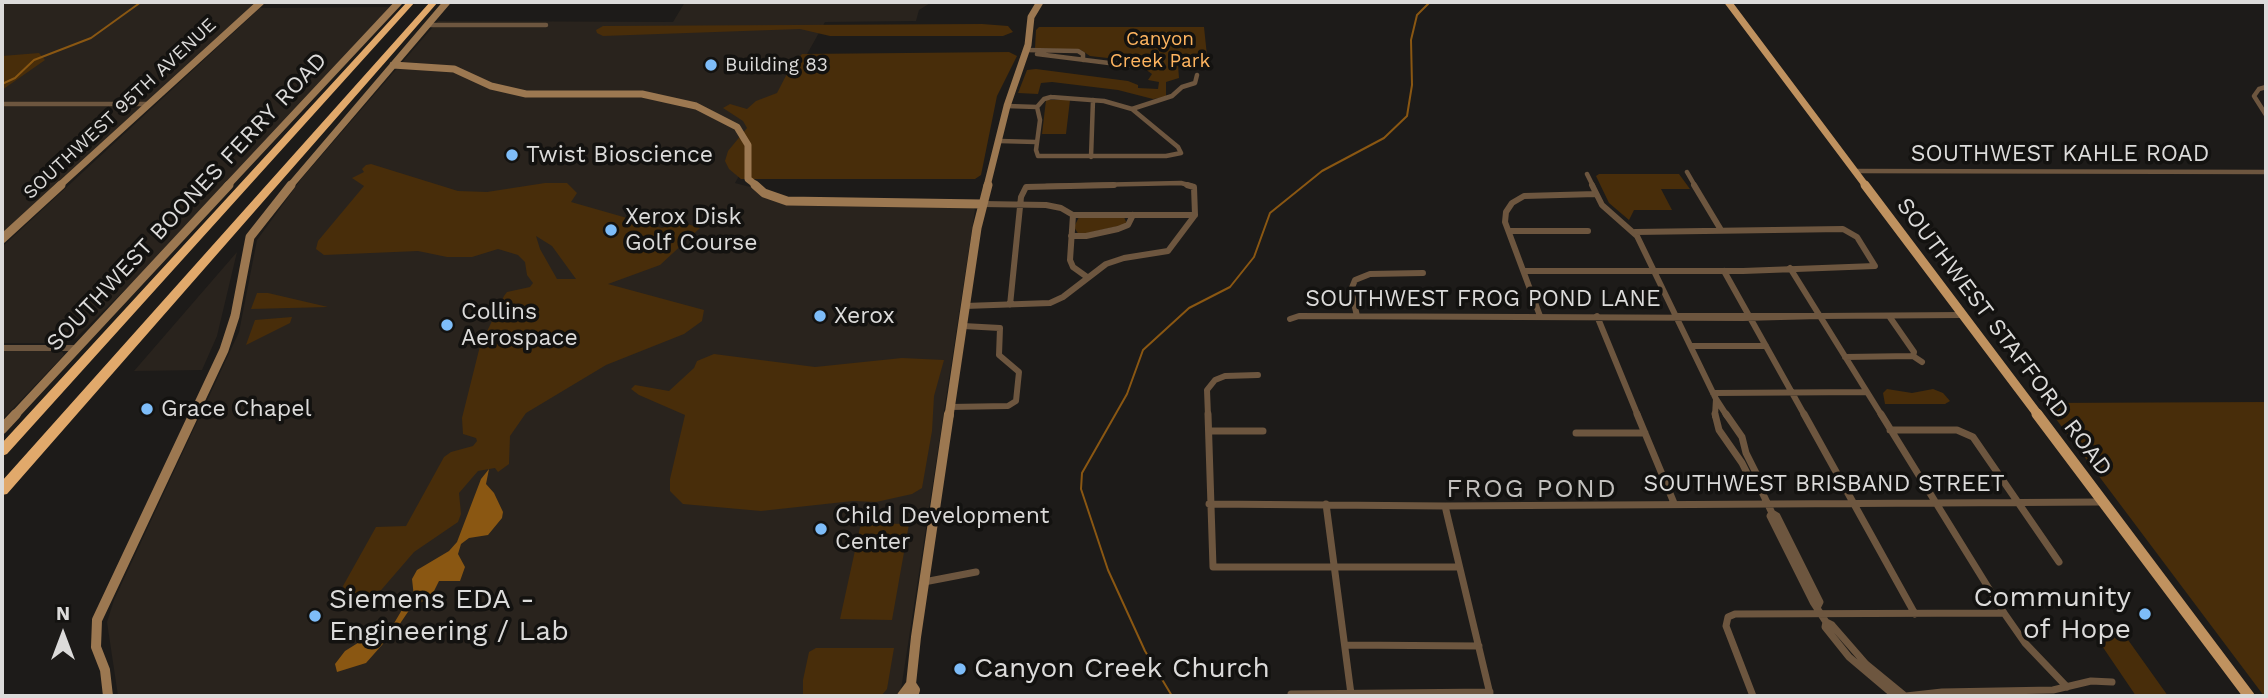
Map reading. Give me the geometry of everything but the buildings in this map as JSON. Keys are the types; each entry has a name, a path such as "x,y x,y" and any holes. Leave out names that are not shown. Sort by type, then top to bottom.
{"highway":[{"path":"2,451 411,2"},
{"path":"2,490 434,2"}],"main road":[{"name":"SOUTHWEST STAFFORD ROAD","path":"1728,2 2249,696"}],"street":[{"name":"SOUTHWEST 95TH AVENUE","path":"2,239 261,2"},
{"name":"SOUTHWEST BOONES FERRY ROAD","path":"2,429 399,2"},
{"path":"108,696 105,670 96,647 97,620 226,346 235,316 250,237 291,184 447,2"},
{"path":"902,696 911,684 982,204 1007,106 1026,50 1031,17 1040,2"},
{"path":"427,24 546,25"},
{"path":"1026,50 1077,51 1083,54 1083,60"},
{"path":"1037,54 1133,66"},
{"path":"393,65 454,69 491,86 526,94 642,94 696,106 737,127 748,145 746,172 750,182 764,193 788,201 1050,205 1073,215 1195,215"},
{"path":"1132,109 1172,96 1178,89 1196,82 1197,75"},
{"path":"2266,87 2259,89 2254,96 2266,115"},
{"path":"1051,97 1093,100 1132,109 1178,147 1181,153 1174,156 1038,156 1036,142 1040,120 1037,107 1044,99 1051,97"},
{"path":"1091,157 1093,100"},
{"path":"2,104 150,104"},
{"path":"1007,106 1037,107"},
{"path":"1000,141 1036,142"},
{"name":"SOUTHWEST KAHLE ROAD","path":"1854,171 2266,172"},
{"path":"1687,172 1721,230"},
{"path":"1587,174 1602,205 1634,232 1715,396 1742,437 1746,453 1763,486 1762,492"},
{"path":"965,306 1040,305 1055,301 1087,276 1115,260 1168,251 1195,215 1196,191 1186,183 1031,185 1023,189 1010,305"},
{"path":"1540,316 1508,231 1506,212 1518,199 1534,194 1596,194"},
{"path":"1073,215 1071,264 1087,276"},
{"path":"1071,236 1086,236 1118,229 1128,225 1133,215"},
{"path":"1524,271 1724,271 1875,266 1857,236 1849,231 1769,228 1634,232"},
{"path":"1508,231 1588,231"},
{"path":"1790,268 2004,613 2025,643 2067,687"},
{"path":"1724,271 1914,614"},
{"path":"1357,316 1351,290 1359,277 1423,273"},
{"name":"SOUTHWEST FROG POND LANE","path":"1290,319 1299,316 1962,315"},
{"path":"1597,316 1674,503"},
{"path":"1889,316 1913,356"},
{"path":"950,407 1008,406 1016,401 1019,372 999,355 1000,328 963,326"},
{"path":"1691,346 1766,346"},
{"path":"2,348 78,348"},
{"path":"1845,357 1913,356 1922,362"},
{"path":"1258,375 1225,376 1210,384 1207,394 1213,566 1460,568"},
{"path":"1715,396 1867,392"},
{"path":"1715,396 1718,430 1742,463 1753,485 1762,492 1772,513 1770,516 1813,602 1826,622 1825,627 1849,657 1895,696"},
{"path":"1890,430 1957,430 1977,441 2059,562"},
{"path":"1210,431 1263,431"},
{"path":"1576,433 1645,433"},
{"name":"SOUTHWEST BRISBAND STREET","path":"1209,504 1445,506 2102,502"},
{"path":"1326,504 1351,694"},
{"path":"1291,694 1490,694 1445,506"},
{"path":"924,582 976,572"},
{"path":"1753,696 1726,626 1728,617 1735,614 1820,610 1914,614 2004,613"},
{"path":"1826,622 1832,625 1866,664 1906,696 1942,692 2053,691 2091,681 2112,682"},
{"path":"1345,645 1479,646"},
{"path":"911,684 915,690 913,696"}],"shaded area":[{"path":"2,2 258,2 2,234"},
{"path":"685,2 932,2 919,10 916,21 825,22 735,183 758,189 766,197 974,207 975,210 900,696 118,696 107,622 114,600 239,332 257,240 302,178 438,21 673,22"},
{"path":"390,7 159,256 76,338 65,343 2,343 2,247 260,8"},
{"path":"237,252 217,336 202,370 134,371"},
{"path":"61,349 64,355 2,420 2,350"},
{"path":"489,469 486,484 494,493 503,512 502,518 488,535 469,538 461,544 458,554 465,567 460,581 439,581 430,599 412,606 397,628 366,663 337,672 335,664 345,651 361,641 377,637 393,625 406,603 414,597 412,579 417,570 449,551 457,542 481,479"}],"green space":[{"path":"603,26 1008,26 1013,32 1003,36 830,36 800,29 603,36 596,30"},
{"name":"Canyon Creek Park","path":"1039,27 1204,27 1208,65 1178,65 1179,78 1166,82 1166,97 1153,99 1118,90 1052,82 1041,83 1038,94 1018,93 1027,70 1036,69 1128,81 1138,85 1138,88 1158,89 1159,82 1148,80 1152,74 1134,61 1090,56 1081,50 1035,48 1036,30"},
{"path":"1009,52 1017,56 997,96 981,175 975,179 741,179 729,169 725,161 728,151 747,128 743,121 723,108 730,104 747,109 756,101 777,93 790,68 802,54"},
{"path":"39,53 45,60 2,90 2,56"},
{"path":"1046,100 1070,100 1066,134 1042,134"},
{"path":"371,164 458,191 487,192 545,183 567,183 577,193 571,202 662,228 681,222 700,228 660,265 608,284 704,310 702,321 684,334 606,365 526,413 510,436 509,464 498,472 495,468 478,471 459,493 461,514 458,522 414,552 376,596 361,599 346,597 343,586 376,527 406,526 444,457 451,452 473,446 477,441 476,438 463,434 462,418 480,346 507,292 530,287 533,283 527,275 525,262 518,255 498,249 472,257 447,257 418,251 324,255 316,249 318,241 364,186 352,178 364,172 362,169","holes":["536,236 552,246 576,279 557,279 540,249"]},
{"path":"1679,174 1690,189 1661,189 1672,210 1634,210 1629,220 1609,203 1596,176"},
{"path":"1079,217 1124,217 1127,224 1079,235 1074,227"},
{"path":"257,293 268,293 328,307 251,309"},
{"path":"292,317 290,323 246,345 255,320"},
{"path":"714,354 815,367 902,358 944,360 934,396 932,431 922,488 912,494 876,502 853,501 761,511 683,504 670,491 670,479 685,415 631,389 635,385 669,391 694,368 697,361"},
{"path":"1887,389 1912,393 1933,389 1943,393 1950,401 1945,404 1885,404 1883,393"},
{"path":"2266,402 2266,696 2264,696 2044,403"},
{"path":"861,523 909,524 892,620 840,619"},
{"path":"2096,637 2126,637 2168,696 2136,696"},
{"path":"816,648 894,648 887,689 881,696 803,696 803,680 809,652"}],"waterway":[{"path":"2,84 15,78 34,60 91,38 141,2"},
{"path":"1172,696 1145,651 1108,570 1081,489 1082,473 1127,394 1143,350 1189,308 1230,287 1254,257 1270,213 1322,171 1384,138 1407,116 1412,85 1411,40 1417,15 1430,2"}],"place":[{"name":"Building 83","path":"711,65"},
{"name":"Twist Bioscience","path":"512,155"},
{"name":"Xerox Disk Golf Course","path":"611,230"},
{"name":"Xerox","path":"820,316"},
{"name":"Collins Aerospace","path":"447,325"},
{"name":"Grace Chapel","path":"147,409"},
{"name":"Child Development Center","path":"821,529"},
{"name":"Community of Hope","path":"2145,614"},
{"name":"Siemens EDA - Engineering / Lab","path":"315,616"},
{"name":"Canyon Creek Church","path":"960,669"}],"district":[{"name":"FROG POND","path":"1532,489"}]}
